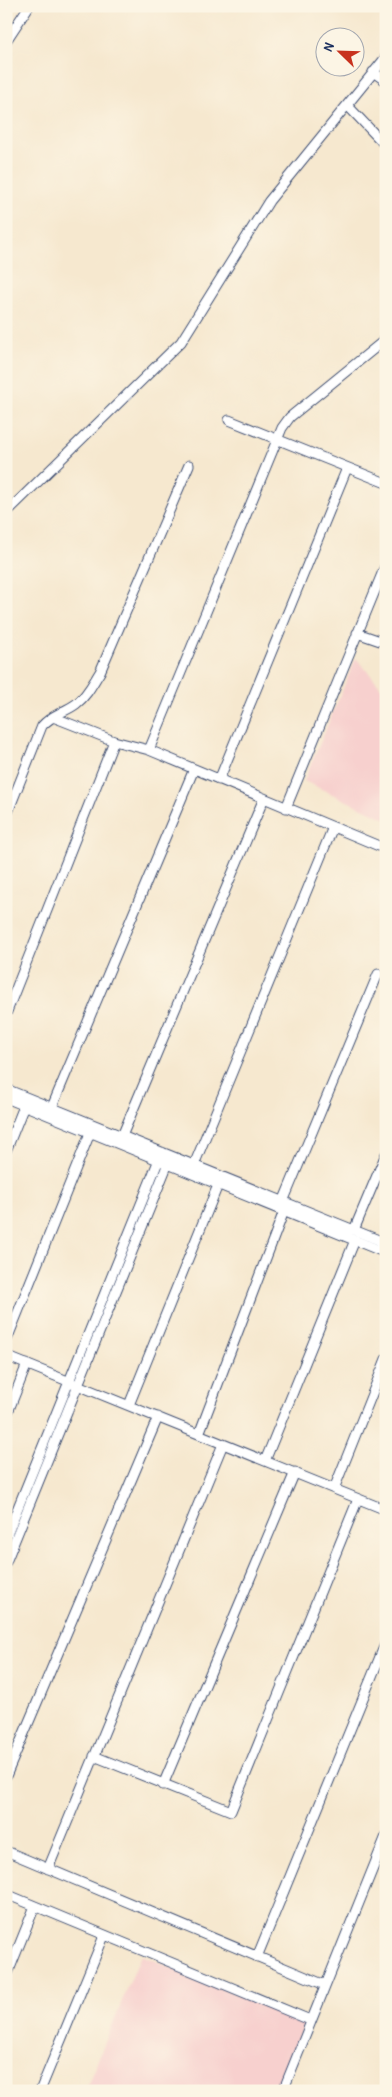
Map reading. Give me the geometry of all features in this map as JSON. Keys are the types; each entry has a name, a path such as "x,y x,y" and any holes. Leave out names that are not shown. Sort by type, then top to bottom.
{"street":[{"path":"6,41 29,6"},
{"path":"6,513 181,342 270,200 386,57"},
{"path":"374,72 386,81"},
{"path":"347,105 386,146"},
{"path":"149,750 277,440 290,417 386,339"},
{"path":"229,420 386,484"},
{"path":"6,817 42,726 84,698 100,672 189,465"},
{"path":"219,780 347,468"},
{"path":"286,808 386,564"},
{"path":"357,633 386,643"},
{"path":"53,717 114,742 149,750 386,849"},
{"path":"6,1014 114,742"},
{"path":"52,1107 194,769"},
{"path":"122,1136 264,798"},
{"path":"194,1165 333,827"},
{"path":"199,1434 284,1207 378,974"},
{"path":"6,1089 122,1136 218,1185 354,1230 386,1243"},
{"path":"6,1098 90,1133 165,1158 194,1165 386,1253"},
{"path":"6,1151 24,1106"},
{"path":"6,1342 90,1133"},
{"path":"354,1230 386,1154"},
{"path":"6,1562 74,1383 165,1158"},
{"path":"128,1405 218,1185"},
{"path":"265,1460 355,1240"},
{"path":"6,1356 386,1510"},
{"path":"334,1489 386,1359"},
{"path":"6,1417 28,1364"},
{"path":"6,1537 74,1383"},
{"path":"6,1776 158,1417"},
{"path":"48,1869 223,1444"},
{"path":"163,1784 294,1472"},
{"path":"94,1756 231,1811 358,1499"},
{"path":"257,1957 386,1642"},
{"path":"282,2091 386,1836"},
{"path":"6,1851 324,1986"},
{"path":"6,1894 310,2020"},
{"path":"6,1978 36,1906"},
{"path":"40,2091 104,1936"}],"shaded area":[{"path":"356,658 386,693 386,819 304,781"},
{"path":"141,1955 305,2022 277,2091 85,2091"}]}
